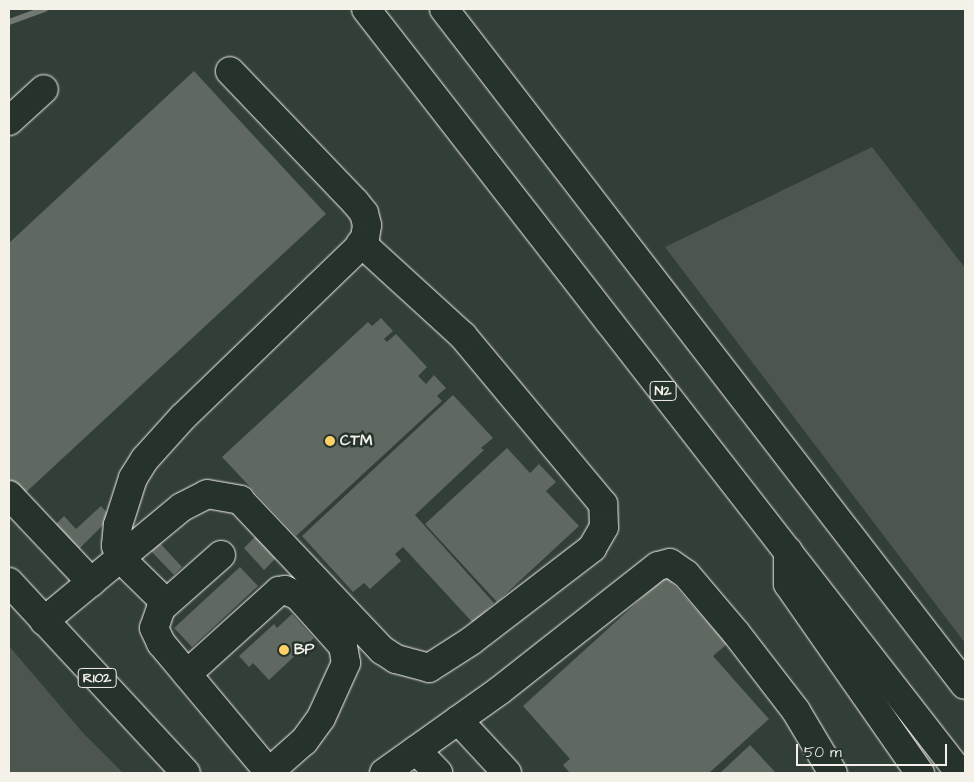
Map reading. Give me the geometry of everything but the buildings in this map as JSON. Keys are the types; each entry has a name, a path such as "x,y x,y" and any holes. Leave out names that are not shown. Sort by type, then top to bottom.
{"main road":[{"name":"N2","path":"366,9 960,773"},
{"path":"444,9 965,686"},
{"path":"166,603 120,558 115,539 133,478 145,459 183,417 331,277 361,244 367,225 364,213 230,71"},
{"path":"9,121 44,88"},
{"path":"44,621 195,499 207,494 230,496 240,500 382,650 396,659 429,668 471,642 592,548 604,527 603,504 463,336 361,244"},
{"path":"9,495 91,582"},
{"path":"788,551 788,584 920,773"},
{"path":"187,674 279,591 285,590 298,596 343,646 346,663 321,718 304,741 268,773 161,643 154,628 155,618 166,603 221,555"},
{"path":"384,773 458,720 658,566 670,562 686,574 736,633 796,711 833,773"},
{"name":"R102","path":"9,582 186,773"},
{"path":"458,720 507,773"},
{"path":"416,750 438,773"}],"shaded area":[{"path":"872,147 965,268 965,643 665,247"},
{"path":"9,646 84,734 123,773 9,773"}],"waterway":[{"path":"9,22 45,9"}],"place":[{"name":"CTM","path":"330,441"},
{"name":"BP","path":"284,650"}]}
